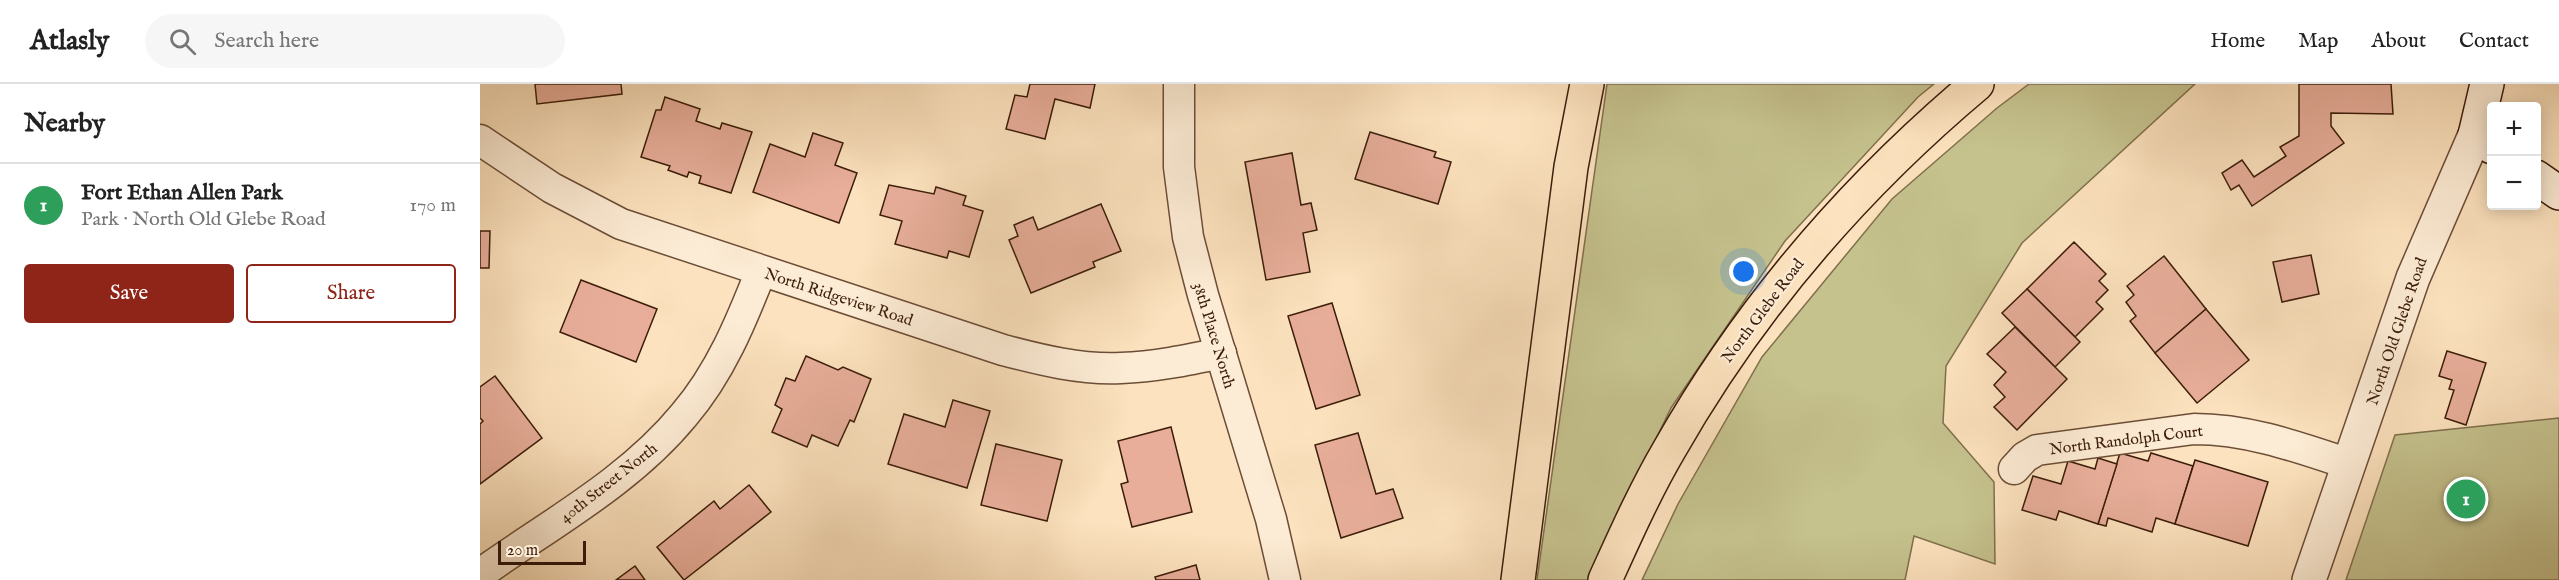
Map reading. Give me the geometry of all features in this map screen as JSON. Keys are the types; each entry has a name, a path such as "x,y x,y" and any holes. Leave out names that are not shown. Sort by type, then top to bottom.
{"main road":[{"path":"1518,580 1571,167 1587,84"},
{"name":"North Glebe Road","path":"1605,580 1645,495 1677,435 1722,365 1781,283 1837,216 1895,156 1977,84"}],"street":[{"name":"38th Place North","path":"1179,84 1178,135 1182,203 1195,266 1271,519 1285,580"},
{"name":"North Old Glebe Road","path":"2309,580 2413,278 2483,141 2487,84"},
{"name":"North Ridgeview Road","path":"480,140 552,188 621,224 1003,350 1064,364 1120,368 1170,363 1221,353"},
{"path":"2541,180 2559,193"},
{"name":"40th Street North","path":"480,574 619,477 666,436 685,414 717,368 741,322 761,271"},
{"name":"North Randolph Court","path":"2014,469 2025,457 2037,450 2194,429 2219,429 2259,436 2349,464"}],"shaded area":[{"path":"1607,84 1934,84 1918,97 1785,241 1671,408 1588,580 1537,580"},
{"path":"2029,84 2195,84 2022,243 1946,366 1943,423 1994,482 1995,564 1914,536 1905,580 1642,580 1678,504 1762,357 1892,199 1997,108"},
{"path":"2559,418 2559,580 2346,580 2395,435"}],"building":[{"path":"535,84 621,84 622,94 537,104"},
{"path":"1030,84 1095,84 1090,108 1055,99 1045,139 1006,129 1015,95 1027,97"},
{"path":"2299,84 2391,84 2393,114 2331,113 2331,126 2344,143 2252,206 2239,185 2231,190 2222,173 2242,160 2254,177 2286,156 2280,147 2299,136"},
{"path":"665,97 700,109 696,121 720,129 722,123 752,132 731,193 699,183 701,176 689,172 687,177 668,170 670,166 641,157 656,110 661,110"},
{"path":"1370,132 1436,152 1434,157 1451,162 1438,204 1355,179"},
{"path":"813,133 843,143 835,165 857,173 839,223 753,192 770,144 805,157"},
{"path":"1292,153 1301,205 1311,203 1317,230 1303,233 1310,272 1266,280 1245,162"},
{"path":"889,185 934,194 936,187 966,196 963,205 983,211 969,257 949,251 947,258 895,244 902,221 880,215"},
{"path":"1101,204 1121,251 1093,262 1095,267 1031,293 1009,240 1018,236 1014,225 1033,217 1038,230"},
{"path":"480,231 490,231 489,268 480,268"},
{"path":"2074,242 2106,274 2099,281 2108,290 2096,302 2103,309 2075,337 2027,289"},
{"path":"2311,255 2319,294 2282,302 2273,262"},
{"path":"2164,256 2206,309 2155,353 2130,321 2136,316 2126,302 2134,295 2127,286"},
{"path":"581,280 657,309 636,362 560,332"},
{"path":"2027,289 2080,342 2055,367 2002,313"},
{"path":"1332,303 1360,395 1316,409 1288,316"},
{"path":"2206,309 2249,360 2197,403 2155,353"},
{"path":"2015,327 2067,379 2017,430 1994,407 2005,397 1994,385 2006,372 1987,354"},
{"path":"2447,351 2486,363 2466,425 2445,418 2454,390 2449,389 2452,380 2439,376"},
{"path":"806,356 838,370 843,367 871,379 854,422 850,420 838,446 812,435 807,447 772,432 782,409 775,405 786,378 795,381"},
{"path":"495,376 542,438 480,484 480,424 483,421 480,418 480,387"},
{"path":"953,400 990,411 967,488 888,464 904,414 945,427"},
{"path":"1171,427 1192,512 1132,527 1121,484 1128,482 1118,441"},
{"path":"1358,433 1376,494 1393,489 1403,518 1341,538 1315,445"},
{"path":"996,444 1062,460 1047,521 981,505"},
{"path":"2120,453 2148,461 2151,453 2193,466 2175,524 2156,518 2152,532 2108,518 2106,526 2098,524"},
{"path":"2098,458 2117,464 2098,524 2059,511 2056,520 2022,510 2033,476 2061,484 2068,461 2095,469"},
{"path":"2195,460 2268,482 2248,546 2175,524"},
{"path":"749,485 771,512 684,580 657,547 714,501 720,509"},
{"path":"1196,565 1200,580 1156,580 1155,577"},
{"path":"635,566 645,580 616,580"}],"place":[{"name":"Fort Ethan Allen Park","path":"2466,499"}]}
